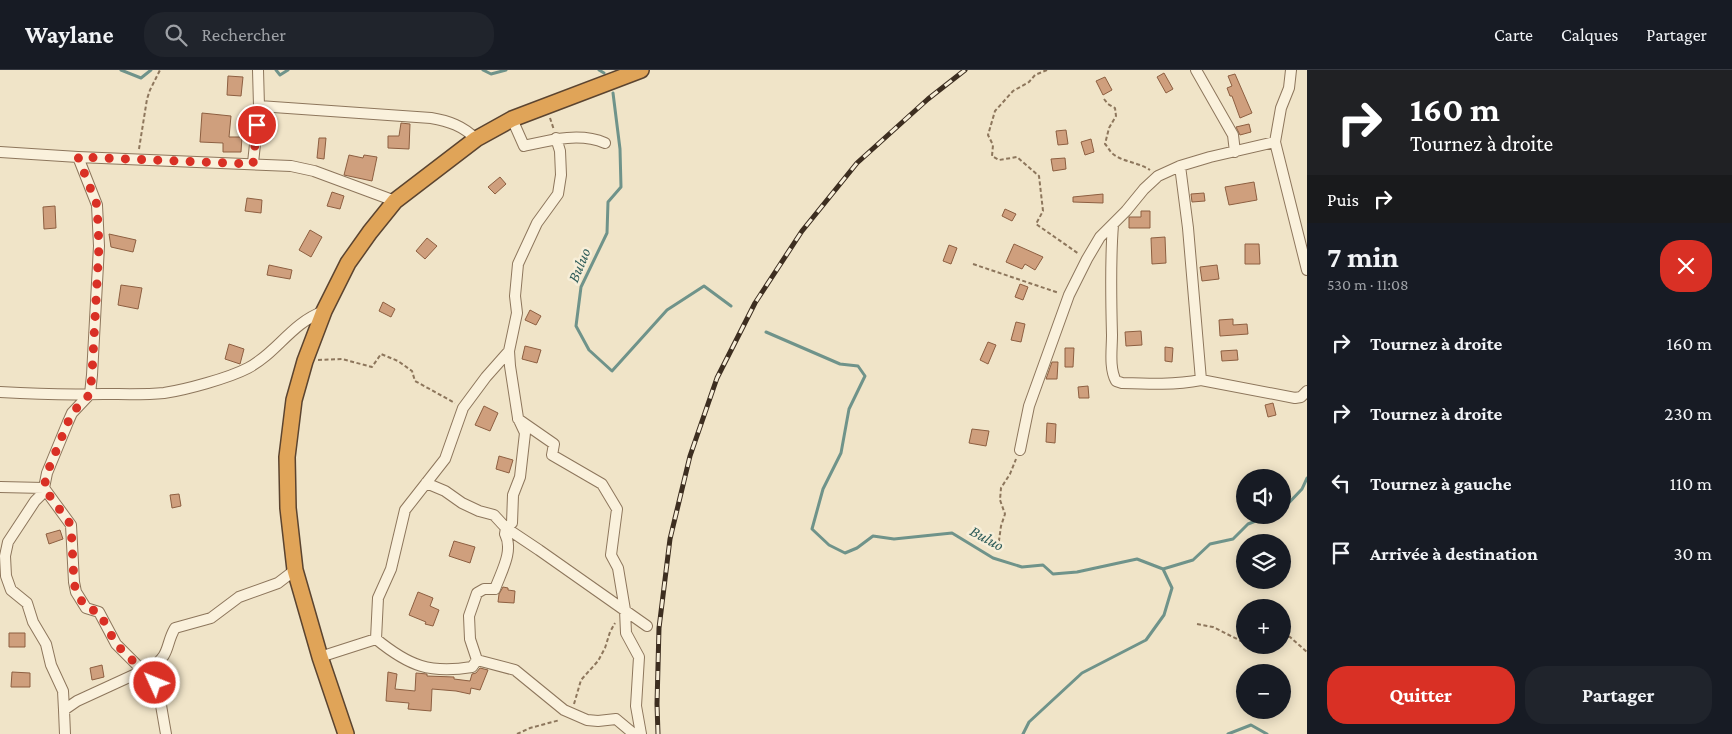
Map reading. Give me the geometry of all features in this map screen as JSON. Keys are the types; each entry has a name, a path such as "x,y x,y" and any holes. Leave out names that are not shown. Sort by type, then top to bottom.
{"highway":[{"path":"346,734 320,657 295,570 288,508 287,457 294,400 305,361 324,311 348,263 395,201 476,139 512,119 641,70"}],"street":[{"path":"253,164 259,106 258,70"},
{"path":"1196,70 1232,135 1235,152"},
{"path":"1291,70 1289,88 1280,108 1275,142 1305,248 1307,270"},
{"path":"259,106 431,118 457,125 468,131 476,139"},
{"path":"512,119 524,146 556,138 595,138 605,143"},
{"path":"477,660 470,639 469,616 477,593 484,589 495,589 510,548 505,534 506,528 512,524 513,495 520,476 525,433 518,418 509,351 517,313 515,296 518,264 538,223 558,194 561,175 560,151 556,138"},
{"path":"1020,450 1029,406 1068,296 1100,237 1158,176 1180,166 1275,142"},
{"path":"0,152 291,166 314,171 395,201"},
{"path":"65,734 63,691 52,665 46,644 33,622 28,603 11,590 6,576 4,556 8,542 45,489 47,473 72,413 90,394 99,246 97,205 78,157"},
{"path":"1180,166 1188,228 1201,380"},
{"path":"1113,225 1111,252 1112,332 1113,374 1116,381 1122,383 1182,384 1201,380 1295,398 1301,397 1307,391"},
{"path":"0,392 90,394 166,392 234,374 249,367 260,360 310,316 324,311"},
{"path":"376,639 378,598 391,569 404,510 445,459 463,408 486,377 509,351"},
{"path":"518,418 554,444 552,455 602,484 617,509 611,555 618,568 625,610 626,633 639,657 636,706 641,734"},
{"path":"426,483 445,491 462,503 479,511 494,515 506,528 647,626"},
{"path":"0,487 45,489"},
{"path":"45,489 71,525 76,592 86,608 99,612 116,644 158,688 166,734"},
{"path":"64,710 77,701 151,667 162,659 175,628 210,618 238,597 278,583 295,570"},
{"path":"320,657 376,639"},
{"path":"376,639 394,654 410,663 436,669 454,670 472,666 477,660"},
{"path":"477,660 515,670 564,710 587,720 616,719 634,734"}],"path":[{"path":"137,159 147,99 160,70"},
{"path":"1047,70 1035,75 1029,82 1014,91 995,111 988,135 993,145 992,156 999,160 1017,157 1039,176 1043,211 1036,224 1087,259"},
{"path":"1104,99 1115,108 1116,116 1110,128 1106,144 1113,154 1142,164 1158,176"},
{"path":"546,106 556,138"},
{"path":"973,264 1068,296"},
{"path":"305,361 342,359 372,367 382,354 398,361 412,371 415,381 463,408"},
{"path":"998,548 1005,514 1000,500 1002,488 1020,450"},
{"path":"517,734 530,728 558,721 571,712 582,680 598,662 616,620 623,616 625,610"},
{"path":"1197,624 1213,627 1236,638"},
{"path":"1291,638 1307,652"}],"building":[{"path":"1164,73 1173,89 1166,93 1157,77"},
{"path":"1235,74 1252,113 1240,118 1227,88 1232,86 1228,76"},
{"path":"228,76 243,77 241,96 227,95"},
{"path":"1105,77 1112,90 1103,95 1096,81"},
{"path":"202,113 231,116 229,137 242,137 241,152 223,152 223,143 200,142"},
{"path":"401,123 410,124 409,149 388,148 388,136 399,136"},
{"path":"1249,124 1251,132 1240,135 1236,127"},
{"path":"1066,130 1068,144 1058,145 1056,131"},
{"path":"319,138 326,138 324,159 317,158"},
{"path":"1091,139 1094,152 1085,155 1081,142"},
{"path":"349,155 363,158 364,155 377,157 372,181 344,175"},
{"path":"1065,158 1066,169 1053,171 1051,159"},
{"path":"500,177 506,184 495,194 488,187"},
{"path":"1254,182 1257,200 1229,205 1225,187"},
{"path":"332,192 344,196 340,209 327,206"},
{"path":"1204,193 1205,201 1192,202 1191,194"},
{"path":"1103,194 1103,203 1073,202 1073,197"},
{"path":"247,198 262,200 261,213 245,211"},
{"path":"55,206 56,228 44,229 43,207"},
{"path":"1005,209 1016,214 1012,221 1002,216"},
{"path":"1141,211 1150,211 1150,228 1129,228 1129,217 1141,217"},
{"path":"310,230 322,237 311,257 299,250"},
{"path":"109,234 136,240 133,252 111,247"},
{"path":"1165,237 1166,263 1152,264 1151,238"},
{"path":"427,238 437,246 425,259 416,251"},
{"path":"1014,244 1043,257 1035,270 1025,264 1022,269 1006,262"},
{"path":"1245,244 1259,244 1260,264 1245,264"},
{"path":"949,245 957,248 951,264 943,261"},
{"path":"269,265 292,270 290,279 267,275"},
{"path":"1217,265 1219,279 1202,281 1200,267"},
{"path":"1020,284 1028,287 1023,300 1015,297"},
{"path":"121,285 142,288 138,309 118,305"},
{"path":"383,302 395,309 391,317 379,311"},
{"path":"530,310 541,316 536,325 525,320"},
{"path":"1233,319 1233,325 1247,324 1248,334 1220,336 1219,320"},
{"path":"1016,322 1025,324 1021,342 1011,340"},
{"path":"1141,331 1142,345 1126,346 1125,332"},
{"path":"988,342 996,345 988,364 980,360"},
{"path":"229,344 244,349 240,364 225,359"},
{"path":"525,346 541,350 537,363 522,359"},
{"path":"1165,347 1173,348 1172,362 1165,361"},
{"path":"1065,348 1074,348 1073,367 1065,367"},
{"path":"1237,350 1238,360 1222,361 1221,351"},
{"path":"1052,362 1058,362 1057,379 1046,379"},
{"path":"1088,386 1089,398 1079,398 1078,387"},
{"path":"1273,403 1276,415 1268,417 1265,405"},
{"path":"484,406 498,413 490,431 475,425"},
{"path":"1047,423 1056,424 1055,443 1046,442"},
{"path":"972,429 989,431 986,446 969,443"},
{"path":"499,456 513,460 509,473 496,469"},
{"path":"179,494 181,506 172,508 170,495"},
{"path":"60,530 63,539 49,544 46,534"},
{"path":"454,541 475,547 470,563 449,556"},
{"path":"503,587 515,591 514,603 498,602 499,594"},
{"path":"418,592 433,598 430,606 439,610 433,626 425,624 426,622 409,615"},
{"path":"9,633 25,633 25,647 9,647"},
{"path":"102,665 104,677 92,680 90,668"},
{"path":"480,668 488,670 480,690 471,688 470,694 432,689 431,711 408,709 409,703 386,701 388,672 397,674 395,689 415,691 416,673 427,674 427,676 454,677 454,679 470,681 472,674 476,673"},
{"path":"12,672 30,673 30,687 11,687"}],"waterway":[{"name":"Buluo","path":"121,70 141,78 151,70"},
{"name":"Buluo","path":"276,70 280,75 288,70"},
{"name":"Buluo","path":"483,70 491,74 506,70"},
{"name":"Buluo","path":"599,70 604,73"},
{"name":"Buluo","path":"613,93 620,149 621,187 608,202 607,233 581,287 576,326 589,350 612,371 667,310 704,286 731,306"},
{"name":"Buluo","path":"766,332 840,364 858,366 865,376 849,409 841,453 823,489 812,529 829,545 845,553 857,548 873,536 894,539 952,533 993,558 1022,567 1043,565 1053,574 1077,572 1137,559 1163,569 1172,588 1164,615 1146,640 1082,673 1029,722 1023,734"},
{"path":"1291,501 1302,489 1307,478"},
{"path":"1163,569 1193,560 1210,544 1233,539 1248,524"},
{"name":"Buluo","path":"1228,734 1251,725 1267,734"}],"railway":[{"path":"658,734 659,628 670,539 690,456 717,378 755,303 802,231 857,163 928,99 965,70"}],"route":[{"path":"155,683 116,644 99,612 86,608 80,600 74,582 71,525 44,488 47,473 72,413 90,394 99,246 97,205 78,157 253,164 257,125"}]}
